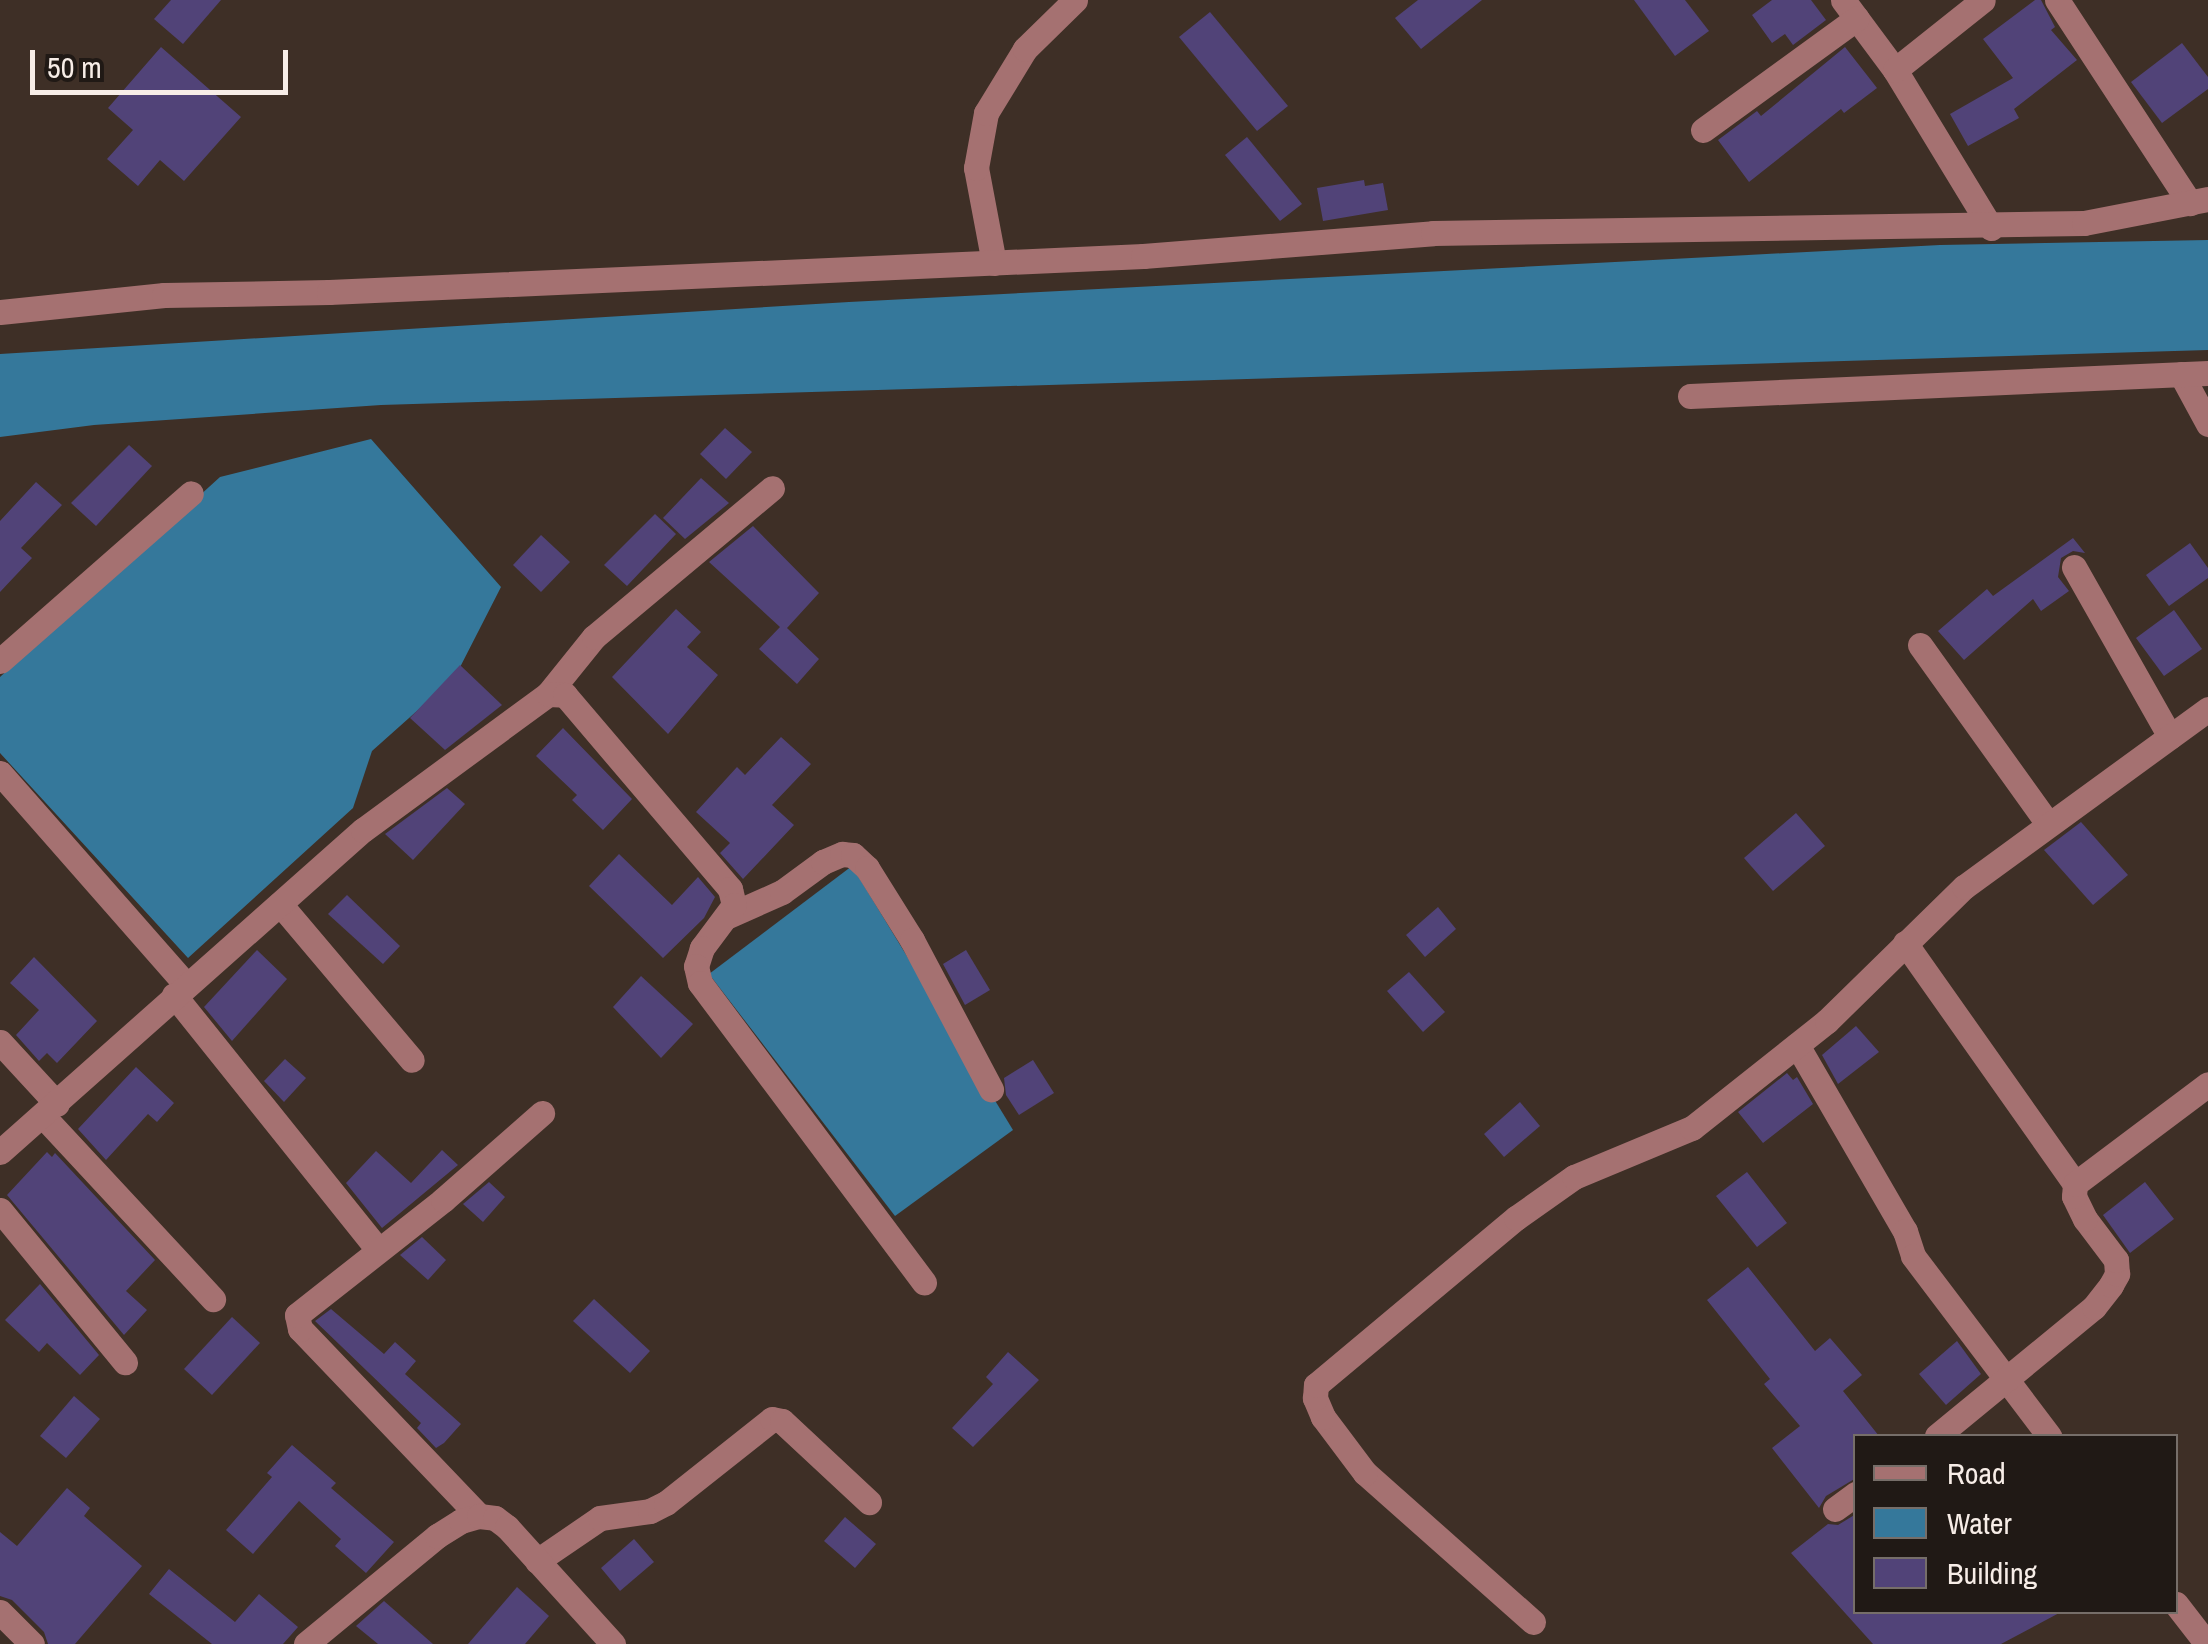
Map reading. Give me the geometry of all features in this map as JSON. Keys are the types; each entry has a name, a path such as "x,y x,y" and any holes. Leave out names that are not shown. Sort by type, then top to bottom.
{"street":[{"path":"994,262 976,168 986,113 1026,49 1075,0"},
{"path":"1895,70 1983,0"},
{"path":"0,312 164,295 349,291 1143,256 1433,233 1992,228 2084,223 2199,201 2057,0"},
{"path":"1703,130 1850,9 1895,70 1992,228"},
{"path":"1690,396 2208,373"},
{"path":"2181,374 2208,424"},
{"path":"0,1152 410,792 548,694 594,637 772,488"},
{"path":"0,661 191,493"},
{"path":"2074,566 2170,737"},
{"path":"1920,645 2048,824"},
{"path":"548,694 565,695 578,706 640,787 730,890 734,904 702,948 696,966 700,982 924,1282"},
{"path":"1533,1622 1366,1473 1323,1417 1315,1398 1316,1385 1330,1369 1539,1201 1597,1165 1692,1128 1797,1045 1964,887 2208,709"},
{"path":"0,774 180,990 377,1248"},
{"path":"728,916 782,892 823,862 842,854 853,856 868,868 912,940 991,1090"},
{"path":"280,904 412,1060"},
{"path":"1905,944 2076,1184"},
{"path":"0,1042 50,1110 213,1299"},
{"path":"1797,1045 1905,1231 1914,1256 2047,1434"},
{"path":"1939,1434 2094,1307 2117,1274 2116,1260 2074,1196 2076,1184 2208,1084"},
{"path":"479,1516 300,1329 297,1315 302,1306 443,1200 542,1112"},
{"path":"0,1210 125,1362"},
{"path":"537,1561 600,1518 650,1512 666,1503 772,1419 782,1421 869,1502"},
{"path":"306,1644 437,1536 461,1521 479,1516 495,1518 613,1644"},
{"path":"2178,1607 2207,1644"},
{"path":"0,1612 32,1644"}],"water":[{"path":"2208,240 2208,350 381,405 94,425 0,437 0,354 849,302 1940,245"},
{"path":"371,439 501,587 455,677 372,751 353,808 188,958 0,753 0,677 220,477"},
{"path":"852,866 1013,1130 895,1216 709,974"}],"building":[{"path":"171,0 221,0 183,44 154,19"},
{"path":"1418,0 1482,0 1421,49 1395,18"},
{"path":"1634,0 1685,0 1709,31 1675,56"},
{"path":"1772,0 1811,0 1826,20 1793,45 1785,34 1772,43 1752,15"},
{"path":"2035,0 2041,0 2055,27 2051,30 2077,60 2014,109 2019,118 1968,146 1950,114 2013,78 1983,39"},
{"path":"1210,12 1288,106 1257,131 1179,37"},
{"path":"2182,43 2208,77 2208,89 2162,123 2131,82"},
{"path":"161,47 241,117 184,181 160,160 138,186 107,159 133,130 108,108"},
{"path":"1845,47 1877,88 1844,113 1841,109 1749,182 1718,140 1757,111 1761,116"},
{"path":"1247,137 1302,204 1280,221 1225,155"},
{"path":"1364,180 1365,186 1383,183 1388,210 1323,221 1317,188"},
{"path":"725,428 752,452 726,479 700,454"},
{"path":"129,445 152,466 96,526 71,503"},
{"path":"701,478 729,503 685,539 663,518"},
{"path":"36,482 62,505 21,548 32,558 0,592 0,521"},
{"path":"655,514 676,534 627,586 604,565"},
{"path":"753,526 819,593 787,628 819,659 797,684 759,649 780,627 709,562"},
{"path":"541,535 570,562 541,592 513,565"},
{"path":"2073,538 2085,553 2073,551 2061,558 2058,577 2069,591 2041,611 2033,599 1964,660 1938,631 1987,589 1993,596"},
{"path":"2190,543 2208,568 2208,578 2169,606 2146,575"},
{"path":"676,609 701,632 687,647 718,675 668,734 612,677"},
{"path":"2174,610 2202,649 2164,676 2136,638"},
{"path":"460,665 502,705 445,750 410,718"},
{"path":"563,728 632,799 603,830 572,800 577,795 536,756"},
{"path":"781,737 811,764 772,805 794,825 743,879 720,853 730,843 696,812 737,767 745,775"},
{"path":"447,788 465,804 413,860 385,834"},
{"path":"1796,813 1825,846 1773,891 1744,858"},
{"path":"2081,822 2128,875 2093,905 2044,850"},
{"path":"619,854 672,905 698,877 715,897 704,918 663,958 589,886"},
{"path":"347,895 400,946 383,964 328,914"},
{"path":"1438,907 1456,929 1425,957 1406,935"},
{"path":"257,950 287,979 232,1041 204,1007"},
{"path":"966,950 990,990 965,1005 943,964"},
{"path":"34,957 97,1021 57,1063 47,1053 39,1061 16,1035 39,1010 10,983"},
{"path":"1409,972 1445,1012 1423,1032 1387,991"},
{"path":"641,976 693,1024 661,1058 613,1007"},
{"path":"1856,1026 1879,1052 1838,1084 1822,1055"},
{"path":"285,1059 306,1078 284,1102 264,1081"},
{"path":"1033,1060 1054,1093 1019,1115 1006,1095 1004,1078"},
{"path":"136,1067 174,1103 157,1122 148,1114 106,1160 78,1129"},
{"path":"1787,1073 1793,1080 1797,1077 1813,1104 1763,1143 1738,1112"},
{"path":"1520,1102 1540,1126 1504,1157 1484,1134"},
{"path":"442,1150 458,1165 382,1228 346,1183 376,1151 411,1183"},
{"path":"47,1152 52,1157 55,1153 155,1260 126,1291 147,1310 124,1335 7,1195"},
{"path":"1747,1172 1787,1223 1757,1247 1716,1196"},
{"path":"489,1182 505,1197 483,1222 463,1204"},
{"path":"2145,1182 2174,1219 2130,1253 2103,1215"},
{"path":"422,1237 446,1260 428,1280 400,1255"},
{"path":"1748,1267 1815,1351 1830,1338 1862,1375 1843,1391 1877,1434 1853,1434 1853,1480 1826,1496 1819,1508 1772,1448 1800,1426 1764,1384 1770,1379 1707,1300"},
{"path":"40,1284 99,1355 80,1375 47,1343 39,1352 5,1320"},
{"path":"594,1299 650,1351 630,1373 573,1321"},
{"path":"331,1309 384,1354 395,1342 416,1361 405,1374 461,1424 444,1443 436,1448 417,1428 421,1423 315,1321"},
{"path":"232,1317 260,1343 212,1395 184,1369"},
{"path":"1957,1341 1981,1374 1946,1405 1919,1374"},
{"path":"1008,1352 1039,1380 973,1447 952,1428 993,1384 986,1377"},
{"path":"74,1396 100,1419 66,1458 40,1436"},
{"path":"292,1445 336,1483 331,1488 394,1542 366,1573 335,1546 341,1539 299,1501 253,1554 226,1530 272,1477 267,1473"},
{"path":"67,1488 90,1508 84,1516 142,1566 75,1644 48,1644 44,1632 12,1600 0,1596 0,1532 17,1546"},
{"path":"1853,1516 1853,1614 2057,1614 2001,1644 1873,1644 1791,1553 1828,1524 1838,1525"},
{"path":"845,1517 876,1544 855,1568 824,1541"},
{"path":"634,1539 654,1562 620,1591 601,1568"},
{"path":"169,1569 235,1622 259,1594 298,1627 283,1644 212,1644 149,1594"},
{"path":"517,1587 549,1616 525,1644 468,1644"},
{"path":"384,1601 433,1644 378,1644 356,1626"}]}
